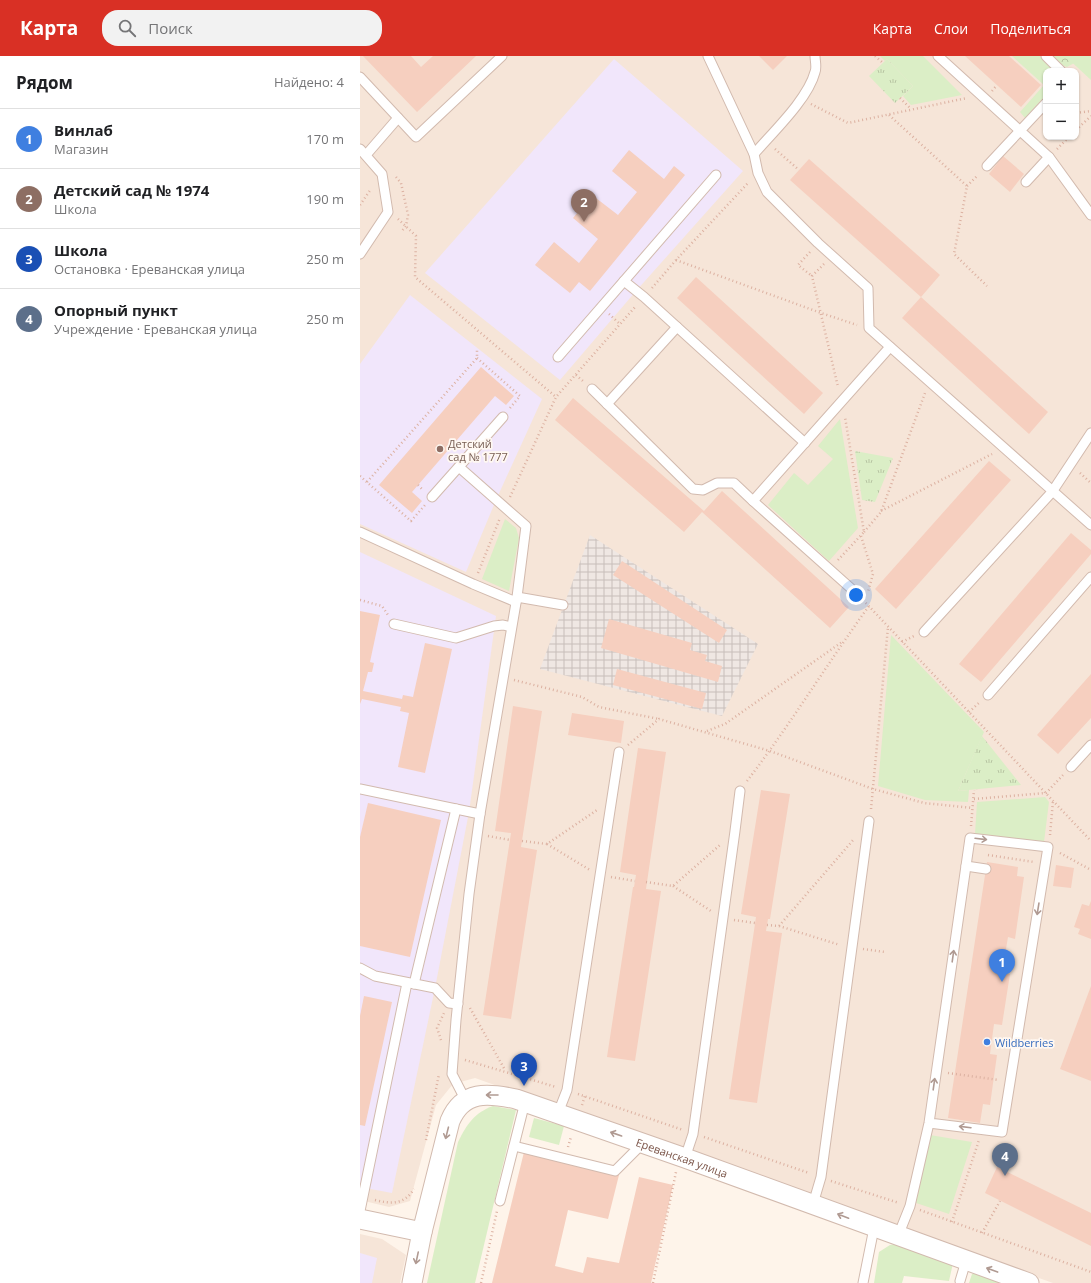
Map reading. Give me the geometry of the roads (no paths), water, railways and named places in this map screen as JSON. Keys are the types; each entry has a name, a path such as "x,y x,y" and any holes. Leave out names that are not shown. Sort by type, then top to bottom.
{"street":[{"name":"Ереванская улица","path":"412,1283 422,1232 450,1121 456,1108 466,1101 479,1096 496,1094 525,1102 643,1143 1028,1283"},
{"path":"360,1219 422,1232"}],"lane":[{"path":"360,77 416,137 502,56"},
{"path":"708,56 754,154 758,173 767,192 818,243 868,288 869,328 1052,492 1091,525"},
{"path":"754,154 815,84 815,56"},
{"path":"938,56 1049,157 1091,215"},
{"path":"1046,56 1058,68"},
{"path":"987,166 1045,104"},
{"path":"360,254 388,212 382,174 363,152 398,118"},
{"path":"1026,182 1049,157"},
{"path":"558,358 716,175"},
{"path":"624,281 644,297 805,443"},
{"path":"607,404 677,327"},
{"path":"753,501 890,347"},
{"path":"592,389 693,489 703,490 717,483 734,484 855,592"},
{"path":"432,497 503,417"},
{"path":"924,632 1052,492 1091,433"},
{"path":"458,467 526,526 516,600 477,834 459,989 452,1074 466,1101"},
{"path":"360,532 473,584 516,600 563,605"},
{"path":"988,695 1091,576"},
{"path":"394,624 456,638 494,626 503,625 511,627"},
{"path":"1071,767 1091,745"},
{"path":"558,1113 567,1090 599,876 620,752"},
{"path":"360,789 480,814"},
{"path":"682,1157 693,1134 740,791"},
{"path":"360,1211 410,983 456,809"},
{"path":"813,1204 821,1177 869,821"},
{"path":"898,1236 910,1206 929,1123 970,838 1048,847 1002,1132 929,1123"},
{"path":"966,866 981,869"},
{"path":"360,968 375,976 435,988 449,1003 458,1004"},
{"path":"500,1201 525,1102"},
{"path":"514,1146 615,1171 643,1143"},
{"path":"863,1283 874,1228"},
{"path":"960,1281 966,1261"}],"place":[{"name":"Детский сад № 1974","path":"584,222"},
{"name":"Детский сад № 1777","path":"440,449"},
{"name":"Винлаб","path":"1002,982"},
{"name":"Wildberries","path":"987,1042"},
{"name":"Школа","path":"524,1086"},
{"name":"Опорный пункт","path":"1005,1176"}]}
